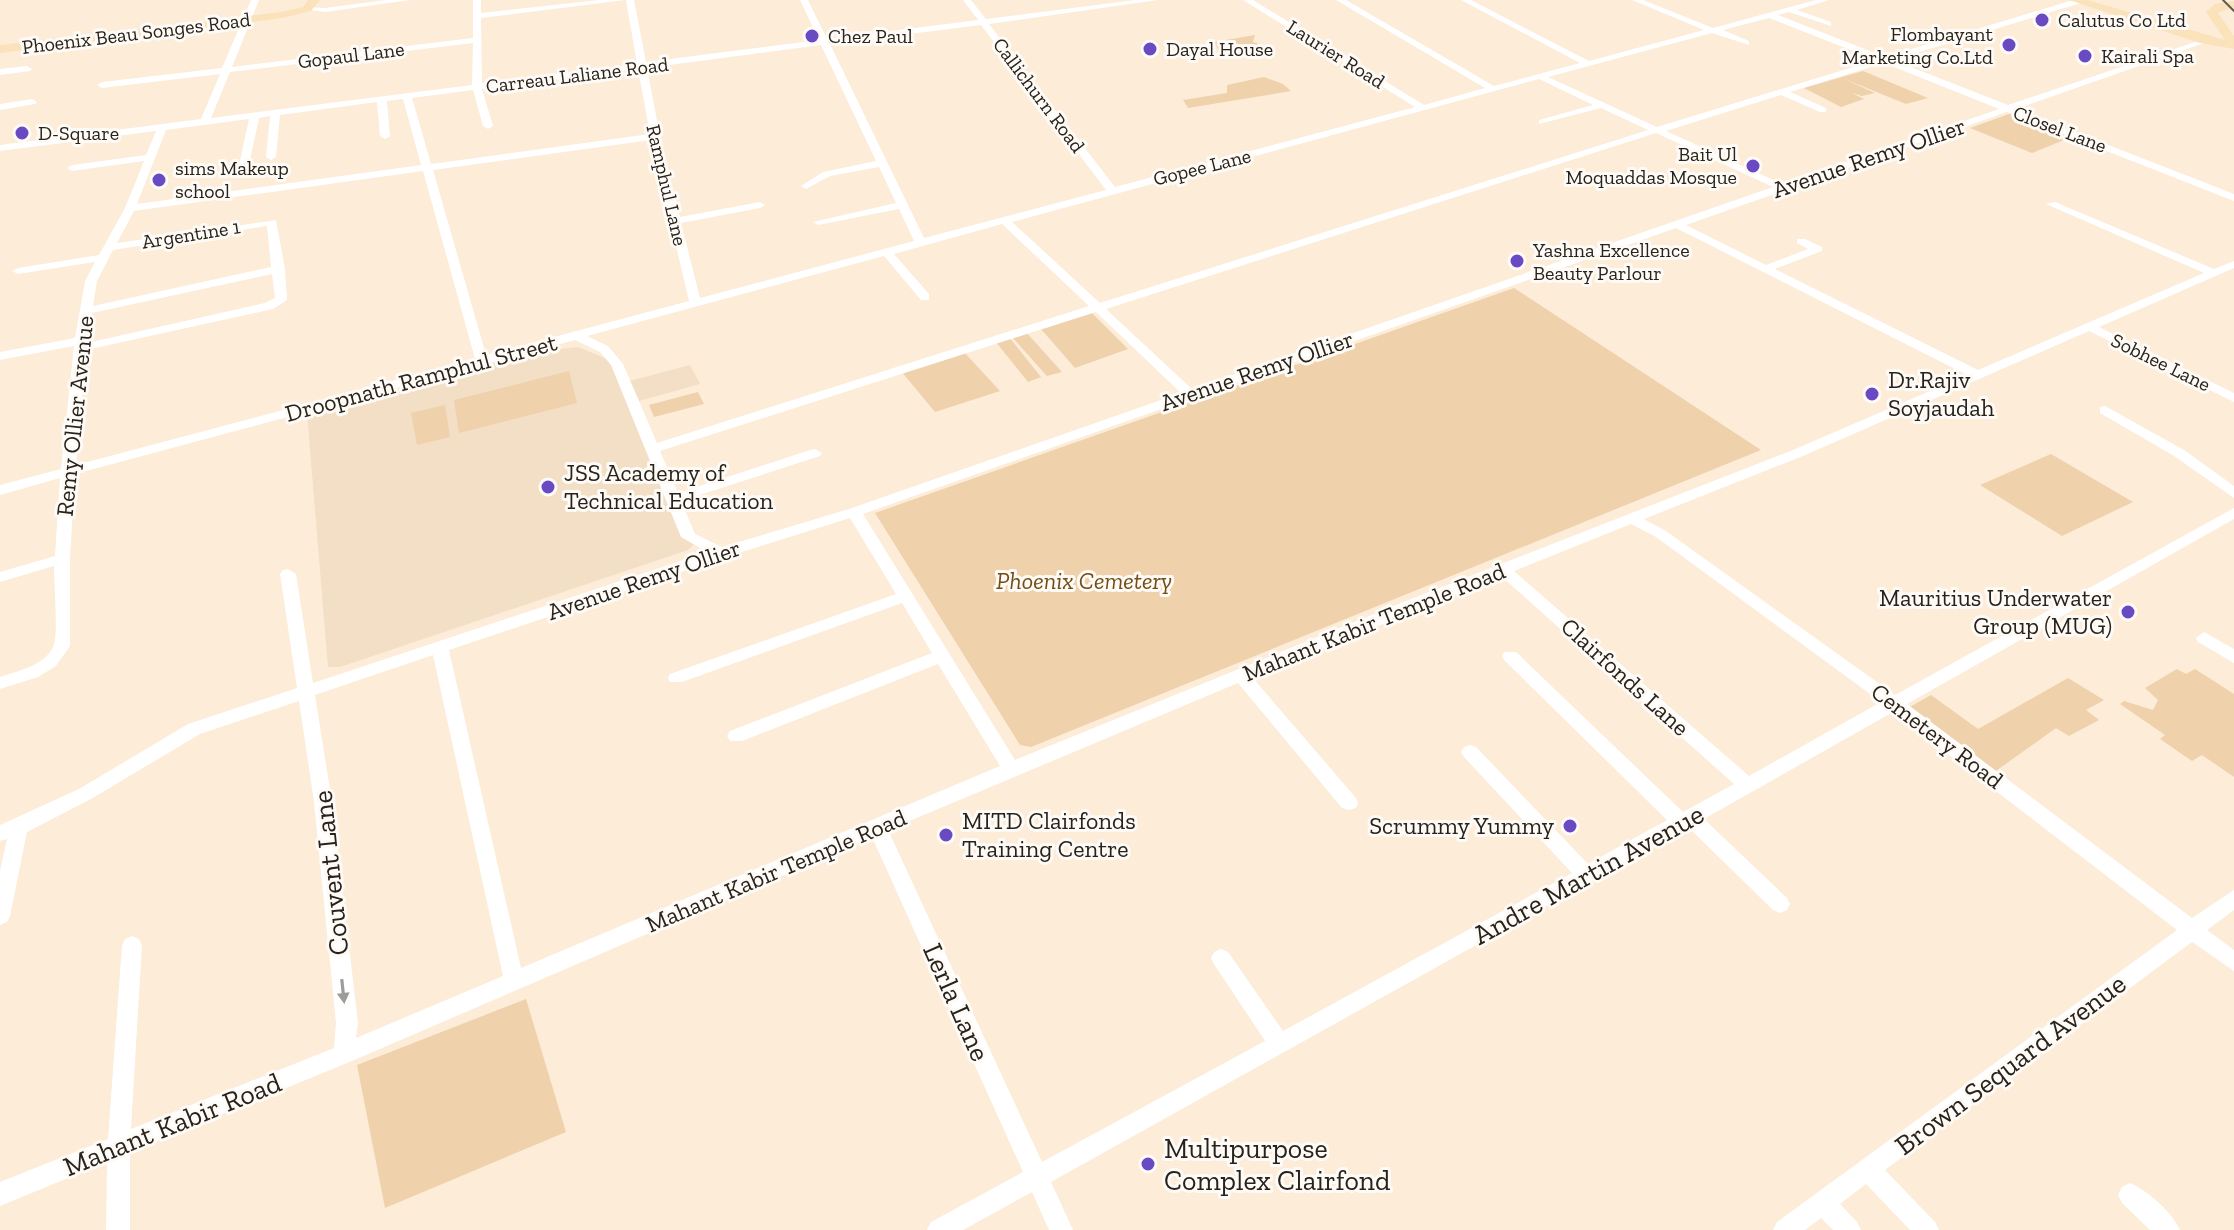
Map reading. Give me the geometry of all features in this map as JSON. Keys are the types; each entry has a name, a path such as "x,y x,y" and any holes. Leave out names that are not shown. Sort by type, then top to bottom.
{"main road":[{"path":"2077,0 2204,40 2234,45"},
{"name":"Phoenix Beau Songes Road","path":"0,49 248,20 310,4"},
{"path":"2234,4 2213,9 2214,16 2234,45"}],"street":[{"path":"204,123 255,0"},
{"path":"310,4 325,10 406,0"},
{"path":"477,16 621,0"},
{"name":"Ramphul Lane","path":"630,0 655,136 695,303"},
{"path":"804,0 921,244"},
{"name":"Callichurn Road","path":"967,0 1112,191"},
{"path":"1039,0 1051,13"},
{"path":"1063,0 1072,11"},
{"name":"Carreau Laliane Road","path":"0,148 1154,0"},
{"name":"Laurier Road","path":"1247,0 1424,109"},
{"path":"1340,0 1494,90"},
{"path":"1465,0 1589,64"},
{"path":"1636,0 1746,43"},
{"name":"Gopee Lane","path":"579,337 695,303 1825,0"},
{"path":"653,449 2077,0"},
{"path":"480,1 477,16 477,88 488,126"},
{"path":"1790,10 1828,24"},
{"name":"Closel Lane","path":"1769,15 2234,198"},
{"name":"Gopaul Lane","path":"102,85 477,40"},
{"name":"Avenue Remy Ollier","path":"10,830 140,764 194,729 721,553 854,512 2204,40"},
{"path":"0,72 27,69"},
{"path":"1543,78 1783,188"},
{"path":"1782,92 1823,110"},
{"path":"407,97 482,362"},
{"path":"382,100 385,136"},
{"path":"0,107 32,102"},
{"path":"1542,122 1602,105"},
{"path":"271,157 275,114"},
{"path":"244,165 254,117"},
{"name":"Remy Ollier Avenue","path":"0,683 32,673 59,654 62,646 62,559 68,472 80,344 91,281 130,208 162,128"},
{"path":"130,208 655,136"},
{"path":"72,168 151,157"},
{"path":"806,186 827,174 882,163"},
{"path":"2051,204 2214,273"},
{"path":"675,221 760,205"},
{"path":"818,222 902,205"},
{"path":"1005,221 1190,394"},
{"name":"Argentine 1","path":"18,271 274,223 279,269"},
{"path":"1678,225 1976,374"},
{"path":"1765,269 1818,249 1801,241"},
{"path":"887,253 925,297"},
{"name":"Mahant Kabir Temple Road","path":"344,1054 1011,769 1798,453 2234,264"},
{"path":"0,356 80,344 277,303 281,300 279,269 86,311"},
{"name":"Sobhee Lane","path":"2088,326 2234,398"},
{"name":"Droopnath Ramphul Street","path":"0,490 579,337 604,349 617,364 689,537 721,553"},
{"path":"2105,410 2179,453 2234,493"},
{"path":"673,499 815,453"},
{"path":"854,512 1011,769"},
{"name":"Andre Martin Avenue","path":"939,1230 1686,820 2234,513"},
{"name":"Cemetery Road","path":"1633,519 1661,534 1894,703 2234,962"},
{"path":"0,577 62,559"},
{"name":"Clairfonds Lane","path":"1503,569 1747,785"},
{"name":"Couvent Lane","path":"288,574 307,691 347,1023 344,1054"},
{"path":"676,678 906,596"},
{"path":"2204,638 2234,657"},
{"path":"440,648 514,981"},
{"path":"736,736 943,655"},
{"path":"1510,656 1780,904"},
{"path":"1241,675 1349,803"},
{"path":"1470,752 1586,875"},
{"name":"Lerla Lane","path":"878,828 1061,1230"},
{"path":"0,916 10,830"},
{"name":"Brown Sequard Avenue","path":"1785,1230 2234,899"},
{"path":"118,1230 119,1145 132,945"},
{"path":"1221,958 1279,1044"},
{"name":"Mahant Kabir Road","path":"0,1194 344,1054"},
{"path":"1868,1170 1927,1230"},
{"path":"2130,1195 2168,1230"},
{"path":"1823,1203 1849,1230"}],"shaded area":[{"path":"578,347 612,361 695,543 688,550 340,667 328,667 307,412 543,351"},
{"path":"690,365 700,384 639,401 630,381"}],"green space":[{"path":"1255,35 1253,42 1272,48 1253,57 1219,51 1214,42"},
{"path":"1863,71 1928,98 1906,104 1842,78 1875,93 1862,96 1852,93 1864,99 1841,107 1804,88"},
{"path":"1264,77 1283,84 1291,91 1188,108 1183,100 1227,93 1227,85"},
{"path":"2012,113 2074,136 2032,153 1970,128"},
{"name":"Phoenix Cemetery","path":"1514,288 1761,450 1031,747 1020,745 875,513"},
{"path":"1091,312 1128,349 1075,368 1041,329"},
{"path":"1026,332 1062,372 1047,376 1012,337"},
{"path":"1009,337 1041,377 1028,382 995,341"},
{"path":"964,352 1000,391 935,412 901,371"},
{"path":"569,371 577,403 459,433 454,400"},
{"path":"698,392 704,404 654,417 649,405"},
{"path":"445,405 450,437 417,445 411,413"},
{"path":"2051,454 2133,502 2062,536 1980,485"},
{"path":"2177,669 2186,674 2195,669 2234,694 2234,777 2202,755 2192,761 2160,739 2165,735 2120,704 2124,701 2153,710 2158,700 2145,688"},
{"path":"2068,678 2104,700 2086,710 2099,720 2069,736 2056,728 1993,773 1908,708 1931,695 1978,729"},
{"path":"526,999 566,1132 385,1208 357,1065"}],"tram line":[{"path":"2223,0 2234,11"}],"place":[{"name":"Calutus Co Ltd","path":"2042,20"},
{"name":"Chez Paul","path":"812,36"},
{"name":"Flombayant Marketing Co.Ltd","path":"2009,45"},
{"name":"Dayal House","path":"1150,49"},
{"name":"Kairali Spa","path":"2085,56"},
{"name":"D-Square","path":"22,133"},
{"name":"Bait Ul Moquaddas Mosque","path":"1753,166"},
{"name":"sims Makeup school","path":"159,180"},
{"name":"Yashna Excellence Beauty Parlour","path":"1517,261"},
{"name":"Dr.Rajiv Soyjaudah","path":"1872,394"},
{"name":"JSS Academy of Technical Education","path":"548,487"},
{"name":"Mauritius Underwater Group (MUG)","path":"2128,612"},
{"name":"Scrummy Yummy","path":"1570,826"},
{"name":"MITD Clairfonds Training Centre","path":"946,835"},
{"name":"Multipurpose Complex Clairfond","path":"1148,1164"}]}
